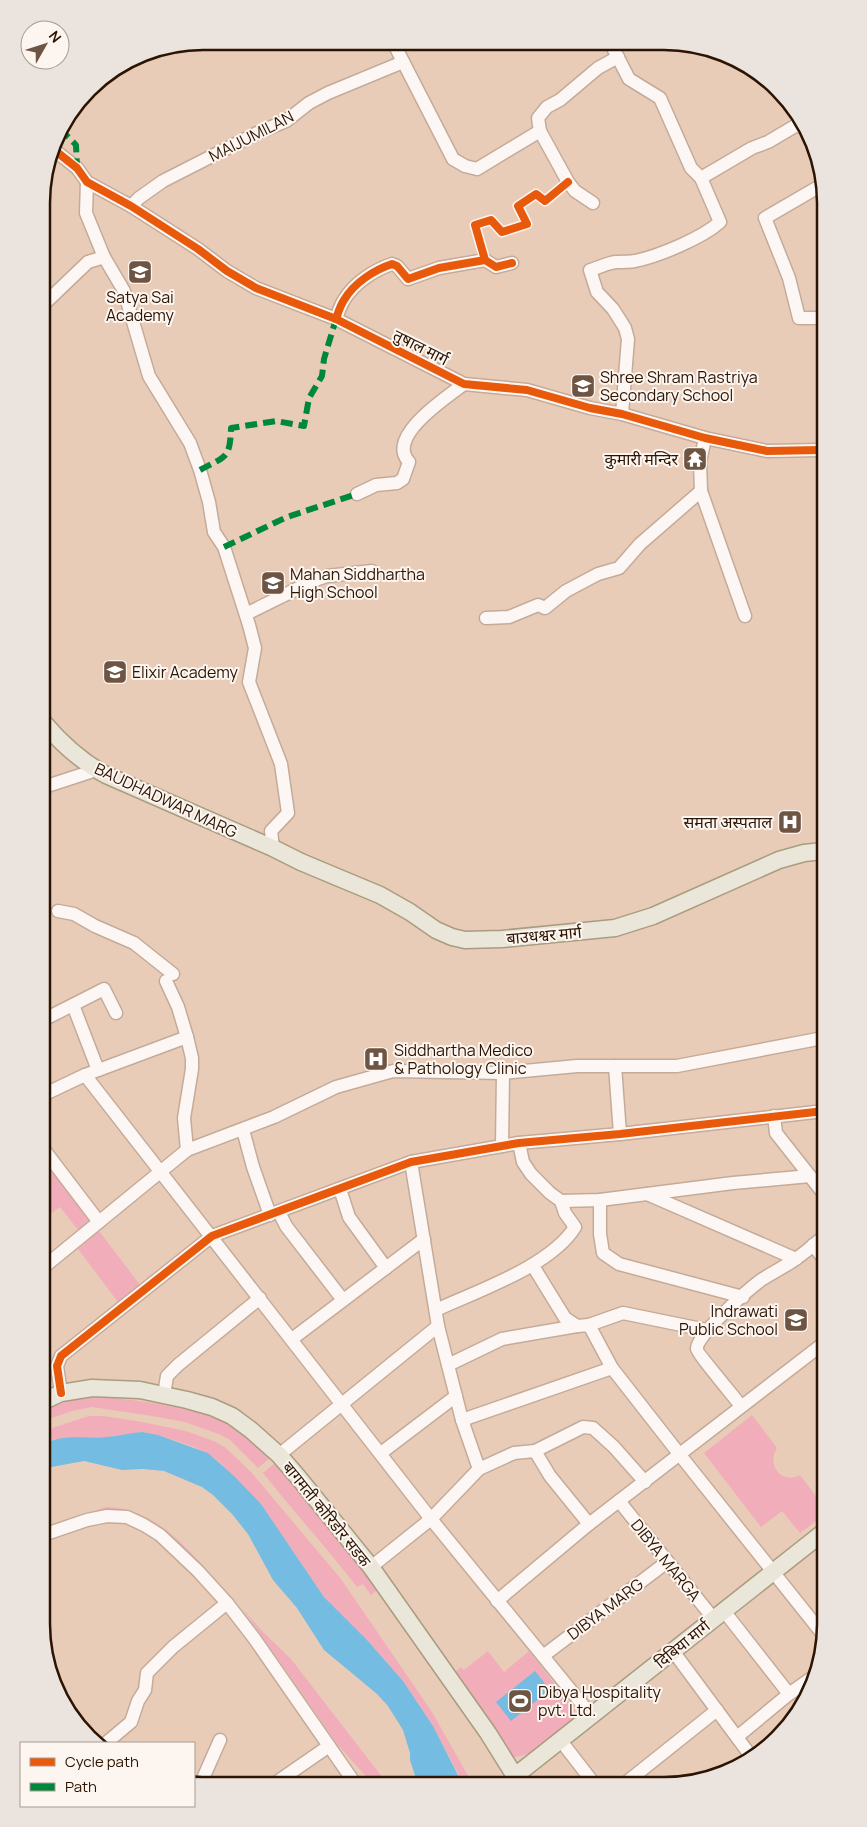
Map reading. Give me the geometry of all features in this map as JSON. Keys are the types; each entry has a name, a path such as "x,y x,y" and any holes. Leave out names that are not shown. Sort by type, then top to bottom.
{"main road":[{"name":"BAUDHADWAR MARG","path":"50,729 68,748 96,770 273,848"},
{"name":"बाउधश्वर मार्ग","path":"273,848 301,862 380,895 436,930 465,940 502,939 615,928 652,916 779,860 804,853 817,852"},
{"name":"बागमती कोरिडोर सडक","path":"54,1397 92,1388 140,1390 187,1400 232,1416 251,1430 279,1455 370,1567 488,1733 516,1777"},
{"name":"दिबिया मार्ग","path":"518,1777 592,1715 817,1537"}],"street":[{"path":"397,50 453,159 465,166 477,170 540,131"},
{"path":"614,50 629,79 660,98 691,168 701,178 720,222 694,240 647,258 634,262 614,262 590,270 597,292 613,309 625,328 628,338 622,414"},
{"path":"593,203 575,191 568,182 540,131 538,118 547,107 560,100 598,68 618,57"},
{"name":"MAIJUMILAN","path":"132,206 163,181 257,133 286,121 309,103 328,93 403,62"},
{"path":"701,178 752,148 768,142 795,126"},
{"name":"तुषाल मार्ग","path":"59,154 77,168 87,182 132,206 198,249 227,271 256,288 336,319 464,384 527,390 706,438 767,451 817,450"},
{"path":"87,182 86,213 104,257 124,291 149,376 190,443 209,502 214,532 224,546 246,614 255,648 249,682 280,764 288,812 272,831 273,848"},
{"path":"816,188 765,218 789,278 799,318 817,318"},
{"path":"50,298 88,262 104,257"},
{"path":"336,319 344,300 359,282 380,268 392,264 397,266 408,279 439,268 485,260 496,267 512,263"},
{"path":"357,494 376,485 397,483 403,479 409,462 404,456 403,450 406,436 412,426 464,384"},
{"path":"706,438 700,462 701,491 745,616"},
{"path":"486,618 509,617 538,605 545,608 566,591 598,574 619,568 640,544 701,491"},
{"path":"246,614 315,580 327,576 372,571"},
{"path":"50,785 96,770"},
{"path":"58,911 74,914 95,926 134,943 169,977 192,1058 184,1118 187,1150"},
{"path":"50,1015 104,989 116,1013"},
{"path":"73,1005 98,1070"},
{"path":"50,1092 85,1075 186,1037"},
{"path":"50,1262 187,1150 274,1117 336,1087 393,1071 503,1072 577,1066 677,1066 817,1039"},
{"path":"615,1066 620,1134"},
{"path":"502,1146 503,1072"},
{"path":"85,1075 431,1519 592,1715"},
{"path":"54,1397 57,1366 61,1356 212,1236 411,1162 502,1146 817,1112"},
{"path":"774,1116 776,1133 817,1185"},
{"path":"243,1130 253,1167 274,1213 344,1300"},
{"path":"519,1144 523,1162 531,1174 550,1194 561,1201 600,1200 733,1183 810,1176"},
{"path":"411,1162 438,1326 462,1420 478,1469"},
{"path":"50,1167 99,1222"},
{"path":"340,1189 349,1217 386,1268"},
{"path":"647,1194 796,1259"},
{"path":"600,1200 600,1234 603,1253 619,1264 743,1296"},
{"path":"436,1310 533,1266 570,1235 574,1227 565,1213 561,1201"},
{"path":"292,1339 424,1239"},
{"path":"741,1406 696,1350 697,1342 706,1330 761,1280 796,1259 817,1242"},
{"path":"813,1245 817,1250"},
{"path":"533,1266 565,1318 583,1326 612,1368 817,1627"},
{"path":"164,1395 167,1376 178,1364 260,1298"},
{"path":"448,1365 502,1339 583,1326 623,1313 706,1330"},
{"path":"279,1455 438,1326"},
{"path":"497,1600 619,1501 817,1348"},
{"path":"462,1420 612,1368"},
{"path":"381,1453 456,1396"},
{"path":"370,1567 431,1519 478,1469 514,1454 536,1451 584,1427 593,1428 645,1482"},
{"path":"536,1451 550,1476 590,1524"},
{"name":"DIBYA MARGA","path":"619,1501 667,1562 718,1614 789,1694"},
{"path":"50,1533 87,1520 107,1516 127,1517 144,1524 166,1540 227,1603 254,1638 351,1777"},
{"name":"DIBYA MARG","path":"543,1656 667,1562"},
{"path":"107,1742 132,1722 138,1701 145,1690 148,1673 173,1647 227,1603"},
{"path":"673,1651 748,1752"},
{"path":"737,1737 805,1683"},
{"path":"632,1777 717,1710"},
{"path":"203,1777 220,1740"},
{"path":"561,1741 589,1777"},
{"path":"284,1777 329,1746"}],"shaded area":[{"path":"50,1174 56,1174 89,1218 87,1225 79,1231 60,1207 50,1214"},
{"path":"99,1231 140,1285 118,1302 78,1249"},
{"path":"95,1397 120,1399 193,1411 226,1422 270,1458 258,1468 230,1440 221,1435 185,1422 152,1416 92,1407 50,1419 50,1408 68,1401"},
{"path":"752,1415 777,1448 773,1461 778,1472 787,1477 800,1475 817,1497 817,1520 800,1533 782,1511 761,1527 704,1453"},
{"path":"89,1416 104,1416 186,1431 216,1442 226,1448 251,1472 341,1579 432,1712 469,1777 460,1777 433,1726 403,1681 367,1640 324,1597 261,1504 208,1453 158,1435 142,1432 107,1437 54,1439 50,1441 50,1429"},
{"path":"275,1463 324,1521 377,1590 371,1595 363,1584 357,1587 263,1473"},
{"path":"106,1507 124,1509 140,1514 155,1522 168,1532 181,1543 217,1581 169,1533 152,1521 141,1517 125,1513 50,1527"},
{"path":"243,1609 262,1631 291,1659 382,1777 367,1777 337,1744"},
{"name":"Dibya Hospitality pvt. Ltd.","path":"488,1651 504,1672 529,1651 575,1710 574,1718 553,1736 529,1753 521,1756 513,1757 454,1673 461,1667 464,1670"}],"water":[{"path":"142,1432 158,1435 208,1453 234,1476 261,1504 324,1597 367,1640 403,1681 433,1726 459,1777 415,1777 403,1730 388,1706 377,1694 324,1650 297,1608 273,1580 248,1534 213,1495 202,1487 164,1471 122,1470 84,1461 50,1467 50,1441 68,1438 106,1437"},
{"path":"535,1671 550,1690 511,1721 496,1702"}],"marked path":[{"path":"66,135 76,145 77,168"},
{"path":"200,470 221,459 228,451 231,428 276,421 304,426 309,398 322,376 324,359 336,319"},
{"path":"224,547 287,517 357,494"}],"cycle path":[{"path":"59,154 77,168 87,182 131,206 198,249 227,271 256,288 336,319 464,384 527,390 590,408 622,414 705,438 767,451 817,450"},
{"path":"485,260 475,225 491,220 502,232 527,224 518,206 536,194 545,201 568,182"},
{"path":"336,319 343,302 353,288 378,270 392,264 397,266 408,279 439,268 485,260 496,267 512,263"},
{"path":"61,1393 57,1366 61,1356 212,1236 411,1162 519,1143 620,1134 817,1112"}],"place":[{"name":"Satya Sai Academy","path":"140,272"},
{"name":"Shree Shram Rastriya Secondary School","path":"583,386"},
{"name":"कुमारी मन्दिर","path":"695,459"},
{"name":"Mahan Siddhartha High School","path":"273,583"},
{"name":"Elixir Academy","path":"115,672"},
{"name":"समता अस्पताल","path":"790,822"},
{"name":"Siddhartha Medico & Pathology Clinic","path":"376,1059"},
{"name":"Indrawati Public School","path":"796,1320"},
{"name":"Dibya Hospitality pvt. Ltd.","path":"520,1701"}]}
